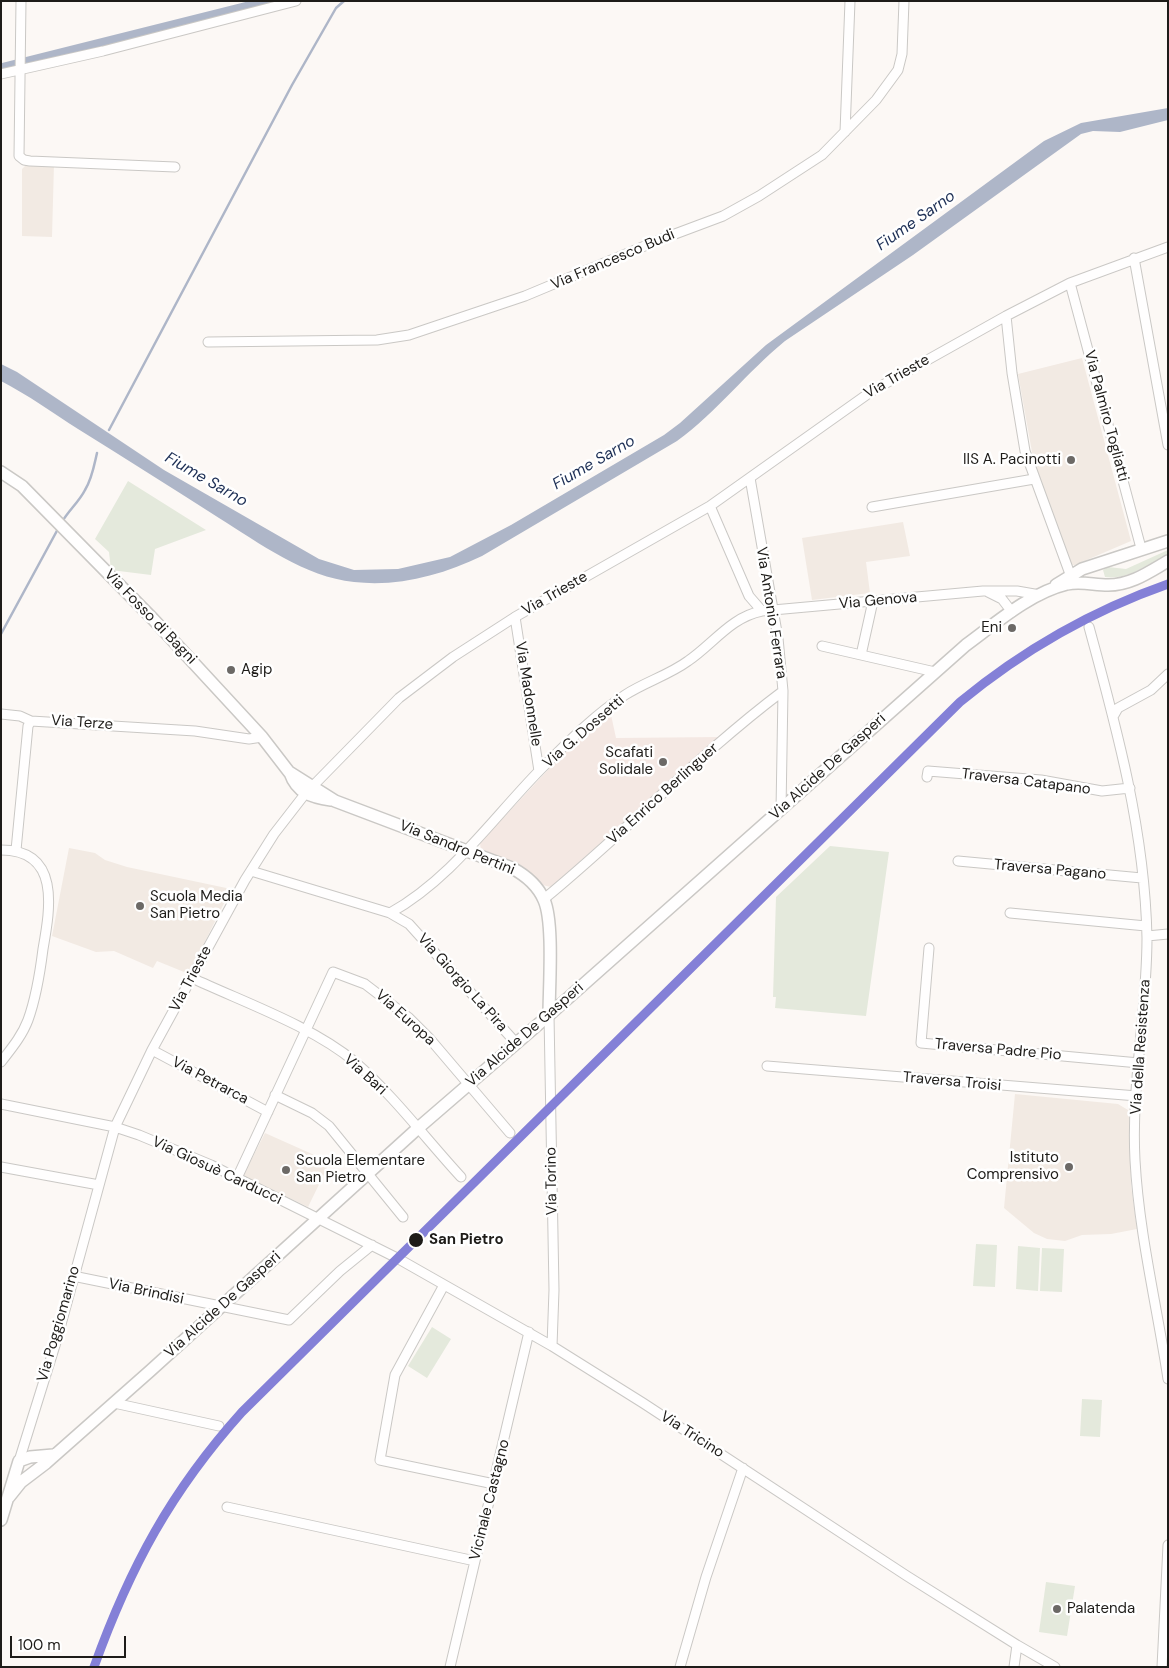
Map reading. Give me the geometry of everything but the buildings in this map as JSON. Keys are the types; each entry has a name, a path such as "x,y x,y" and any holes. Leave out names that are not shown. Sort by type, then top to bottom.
{"main road":[{"name":"Via Fosso di Bagni","path":"1,472 22,486 153,619 262,737 289,772 308,790"},
{"name":"Via Alcide De Gasperi","path":"8,1497 31,1474 114,1403 417,1129 549,1015 966,645 1012,612 1053,588 1070,574 1141,548 1168,541"},
{"path":"1106,560 1097,568 1096,575 1098,580 1108,585"},
{"name":"Via Alcide De Gasperi","path":"1053,588 1072,583 1108,585 1132,580 1166,563"},
{"name":"Via Sandro Pertini","path":"308,790 517,871 532,883 544,899 549,916 549,1015"},
{"path":"22,1461 53,1455"},
{"path":"22,1461 37,1462 31,1474 18,1473 22,1461"},
{"name":"Via Poggiomarino","path":"1,1520 22,1461"}],"street":[{"path":"21,1 19,156 24,160 175,167"},
{"path":"1,74 112,49 296,1"},
{"path":"845,132 850,1"},
{"name":"Via Francesco Budi","path":"208,342 377,340 409,335 525,296 659,240 723,216 791,176 822,155 876,100 898,70 902,54 904,1"},
{"name":"Via Trieste","path":"115,1127 152,1050 251,871 278,827 308,790 399,698 453,657 515,616 710,506 872,391 1006,316 1070,284 1134,258 1168,247"},
{"path":"1134,258 1168,445"},
{"name":"Via Palmiro Togliatti","path":"1070,284 1141,548"},
{"path":"1006,316 1012,373 1023,441 1034,479 1070,574"},
{"name":"Via Antonio Ferrara","path":"750,478 773,611 783,691 781,810"},
{"path":"872,507 1034,479"},
{"path":"710,506 750,596 762,611"},
{"path":"983,591 1002,599 1012,612"},
{"name":"Via Genova","path":"773,611 983,591 1010,591 1040,595"},
{"path":"742,617 750,596"},
{"path":"861,655 873,601"},
{"name":"Via G. Dossetti","path":"410,902 466,851 539,771 616,701 686,662 742,617 762,611 773,611"},
{"name":"Via Madonnelle","path":"515,616 539,771"},
{"name":"Via della Resistenza","path":"1089,627 1114,715 1130,788 1142,878 1146,936 1137,1096 1136,1169 1151,1287 1168,1379"},
{"path":"822,646 935,672"},
{"path":"1114,715 1118,708 1151,690 1168,674"},
{"name":"Via Enrico Berlinguer","path":"544,899 742,723 783,691"},
{"path":"1,714 20,716 30,721"},
{"name":"Via Terze","path":"16,850 30,721 196,731 248,738 262,737"},
{"name":"Traversa Catapano","path":"927,777 928,771 1041,780 1102,791 1130,788"},
{"path":"1,850 16,850 36,860 43,870 50,901 33,1002 20,1036 1,1062"},
{"name":"Traversa Pagano","path":"958,861 1142,878"},
{"name":"Via Giorgio La Pira","path":"251,871 390,913 409,924 516,1043"},
{"path":"390,913 410,902"},
{"name":"Via Giorgio La Pira","path":"409,924 410,902"},
{"path":"1010,913 1146,926"},
{"path":"1146,936 1168,934"},
{"name":"Traversa Padre Pio","path":"929,948 921,1043 1140,1063"},
{"name":"Via Europa","path":"305,1031 334,972 365,984 387,999 430,1039 468,1084"},
{"name":"Via Bari","path":"192,978 305,1031 354,1062 381,1088 461,1177"},
{"name":"Via Torino","path":"549,1015 554,1280 552,1346"},
{"path":"237,1178 305,1031"},
{"name":"Via Petrarca","path":"152,1050 268,1112"},
{"name":"Traversa Troisi","path":"767,1066 1137,1096"},
{"path":"468,1084 510,1133"},
{"path":"275,1095 312,1113 329,1126 348,1152 369,1172 403,1216"},
{"name":"Via Giosuè Carducci","path":"2,1107 115,1127 139,1135 237,1178 318,1220"},
{"name":"Via Poggiomarino","path":"22,1461 115,1127"},
{"path":"1,1168 99,1185"},
{"name":"Via Tricino","path":"318,1220 372,1245 552,1346 1017,1646 1055,1667"},
{"name":"Via Brindisi","path":"73,1276 289,1320 340,1271 372,1245"},
{"path":"444,1285 396,1376 380,1460 494,1484"},
{"name":"Vicinale Castagno","path":"450,1667 528,1332"},
{"path":"114,1403 219,1426"},
{"path":"680,1667 706,1577 743,1468"},
{"path":"227,1507 475,1561"},
{"path":"1162,1667 1168,1545"},
{"path":"1014,1667 1017,1646"}],"shaded area":[{"path":"28,163 54,164 52,237 22,236 22,169"},
{"name":"IIS A. Pacinotti","path":"1082,358 1131,541 1071,565 1034,463 1018,374"},
{"path":"128,481 206,530 155,549 151,575 111,570 109,552 95,539"},
{"path":"903,522 910,556 866,562 870,593 812,600 802,538"},
{"path":"1168,550 1168,554 1130,574 1105,577 1103,570 1108,567 1126,569"},
{"path":"610,710 616,738 720,737 551,887 542,885 524,870 481,851 480,843 490,832 560,757"},
{"path":"830,846 889,852 866,1016 775,1008 776,997 773,997 776,897"},
{"name":"Scuola Media San Pietro","path":"69,848 95,853 105,860 127,867 231,889 189,974 157,961 153,968 114,951 96,952 52,936"},
{"name":"Istituto Comprensivo","path":"1015,1094 1118,1104 1128,1110 1130,1114 1131,1185 1137,1229 1111,1234 1082,1235 1065,1241 1047,1239 1034,1233 1004,1208"},
{"name":"Scuola Elementare San Pietro","path":"265,1133 330,1162 308,1207 243,1176"},
{"path":"976,1244 997,1245 995,1287 973,1286"},
{"path":"1018,1246 1040,1248 1038,1291 1016,1289"},
{"path":"1042,1248 1064,1249 1062,1292 1040,1291"},
{"path":"432,1327 451,1339 427,1378 408,1366"},
{"path":"1082,1399 1102,1400 1100,1437 1080,1436"},
{"name":"Palatenda","path":"1046,1582 1075,1586 1067,1636 1039,1632"}],"water":[{"name":"Fiume Sarno","path":"1168,108 1168,120 1120,132 1093,131 1081,134 913,255 785,341 705,418 677,441 482,556 451,569 420,578 387,583 354,582 336,579 300,566 250,538 31,398 1,381 1,364 17,372 164,470 319,559 354,570 398,569 450,557 511,525 664,435 680,423 766,345 1044,141 1081,123"}],"waterway":[{"path":"1,68 268,1"},
{"path":"109,430 292,85 336,8 344,1"},
{"path":"62,522 80,499 87,486 97,453"},
{"path":"1,634 59,527"}],"transit line":[{"path":"94,1667 122,1596 155,1532 173,1501 194,1471 242,1412 960,702 1008,665 1085,619 1168,584"}],"place":[{"name":"IIS A. Pacinotti","path":"1071,460"},
{"name":"Eni","path":"1012,628"},
{"name":"Agip","path":"231,670"},
{"name":"Scafati Solidale","path":"663,762"},
{"name":"Scuola Media San Pietro","path":"140,906"},
{"name":"Istituto Comprensivo","path":"1069,1167"},
{"name":"Scuola Elementare San Pietro","path":"286,1170"},
{"name":"San Pietro","path":"416,1240"},
{"name":"Palatenda","path":"1057,1609"}]}
